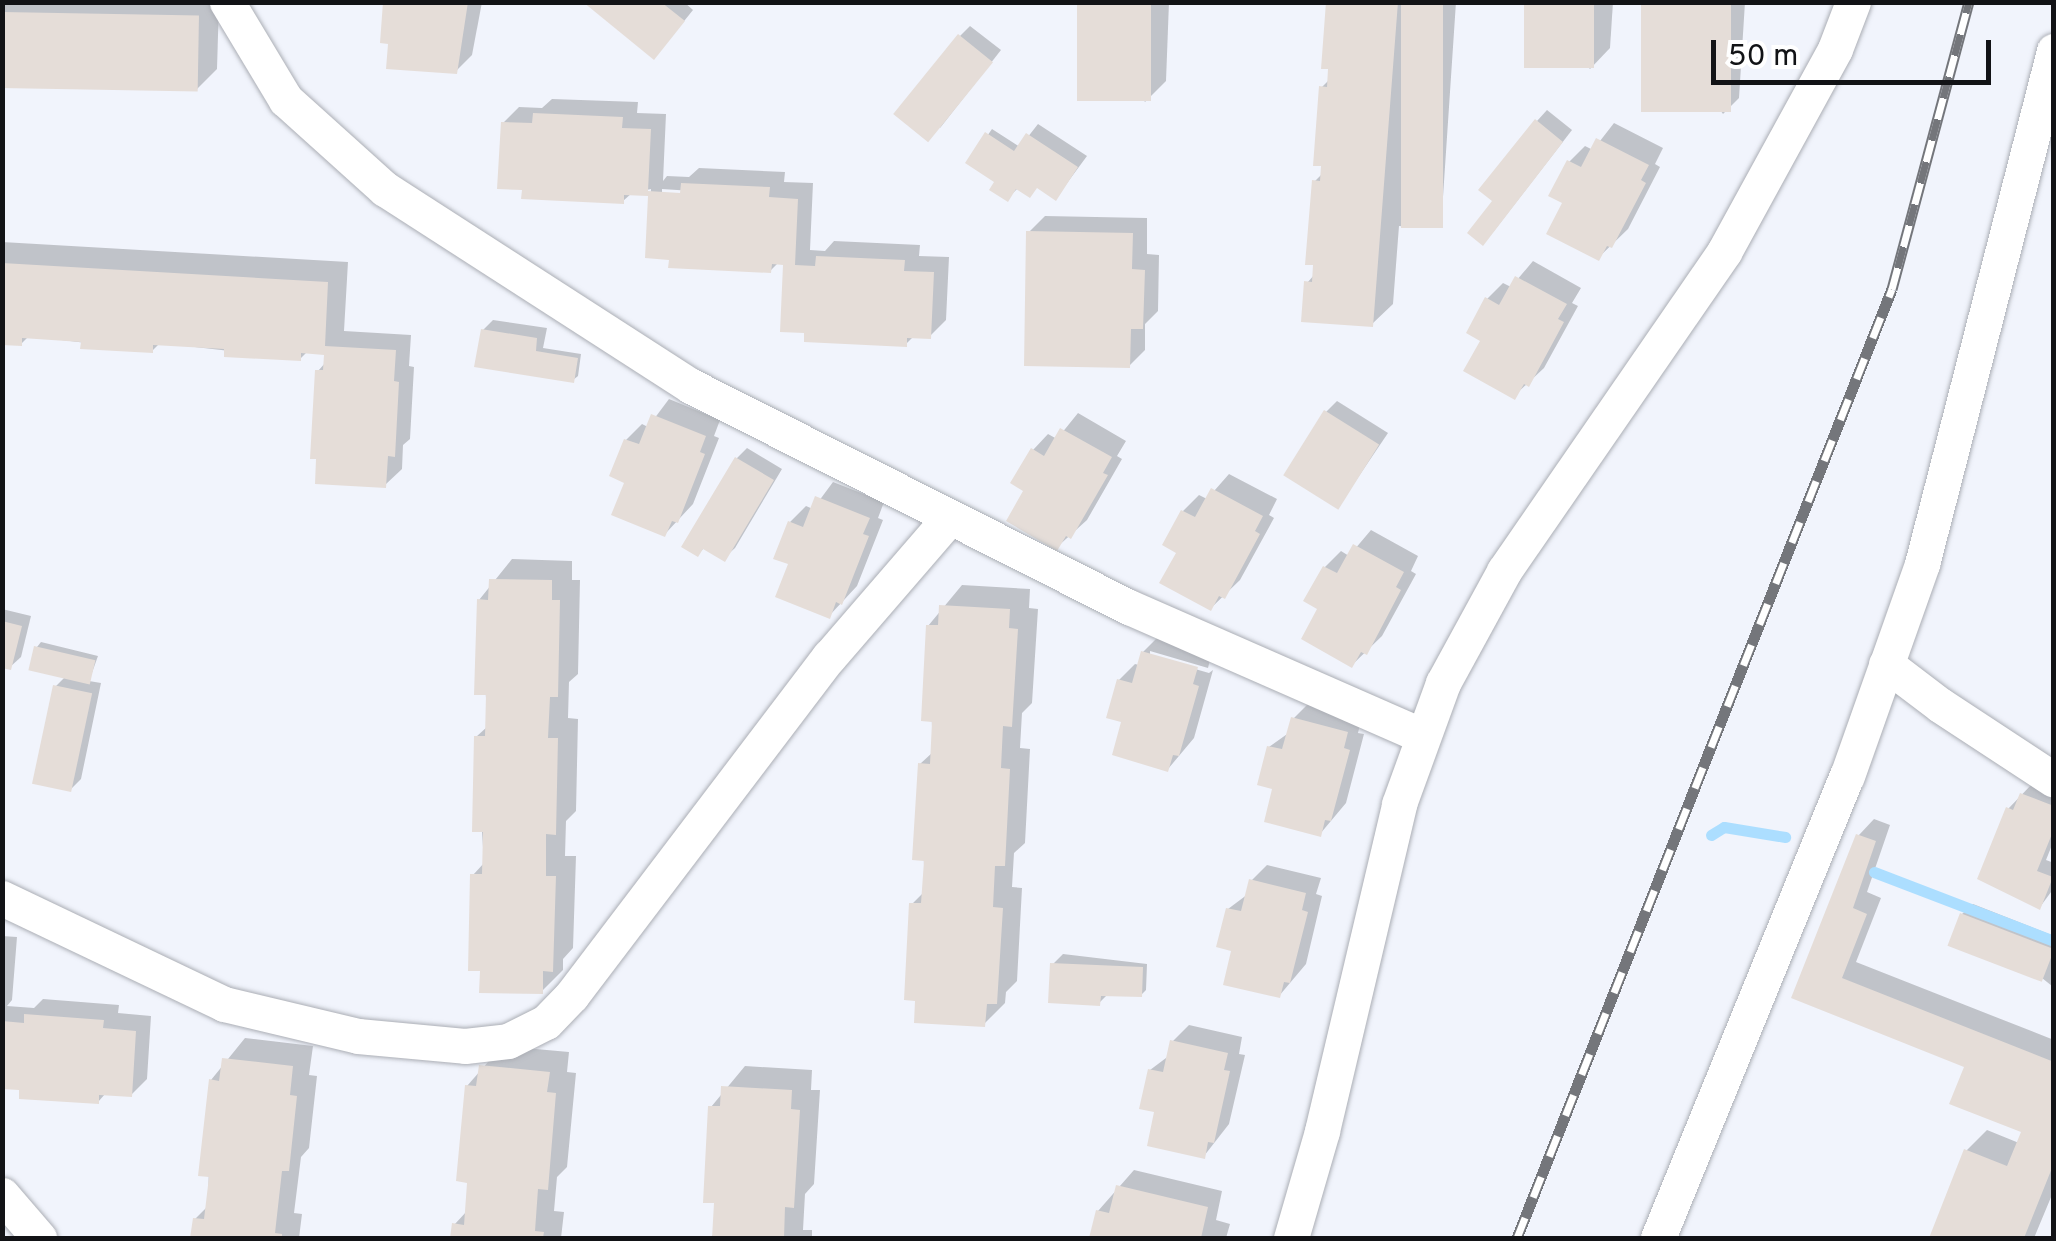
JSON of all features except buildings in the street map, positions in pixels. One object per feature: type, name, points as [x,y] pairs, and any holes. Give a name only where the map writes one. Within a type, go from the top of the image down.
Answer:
[{"type":"street","points":[[227,2],[286,100],[385,188],[691,386],[1129,608],[1421,735]]},
{"type":"street","points":[[1291,1238],[1322,1131],[1400,804],[1421,735],[1444,683],[1504,571],[1724,252],[1834,49],[1854,2]]},
{"type":"street","points":[[1658,1238],[1848,776],[1922,564],[2054,51]]},
{"type":"street","points":[[2,898],[129,963],[224,1004],[358,1036],[465,1046],[508,1041],[546,1022],[572,994],[829,656],[948,519]]},
{"type":"street","points":[[1886,664],[1940,705],[2054,780]]},
{"type":"street","points":[[2,1194],[39,1238]]},
{"type":"waterway","points":[[1711,835],[1724,827],[1785,837]]},
{"type":"waterway","points":[[1874,872],[2054,941]]},
{"type":"railway","points":[[1517,1238],[1892,289],[1969,2]]}]
